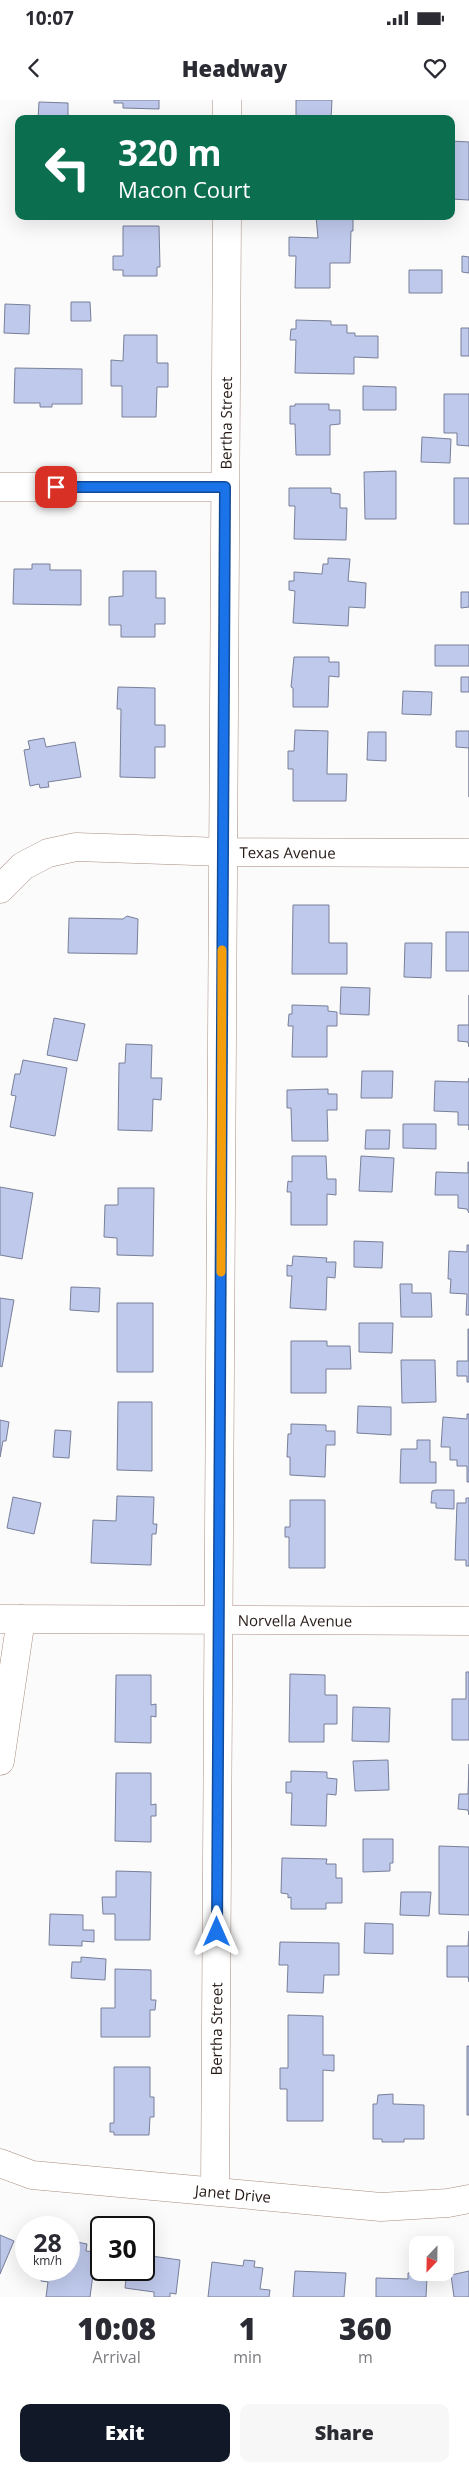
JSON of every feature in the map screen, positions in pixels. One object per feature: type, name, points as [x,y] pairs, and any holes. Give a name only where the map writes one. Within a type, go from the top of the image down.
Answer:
[{"type":"street","points":[[227,100],[227,115]]},
{"type":"street","name":"Bertha Street","points":[[216,2191],[227,220]]},
{"type":"street","points":[[0,487],[225,487]]},
{"type":"street","name":"Texas Avenue","points":[[0,889],[22,866],[48,853],[76,847],[223,852],[469,853]]},
{"type":"street","points":[[0,1761],[10,1619]]},
{"type":"street","name":"Norvella Avenue","points":[[10,1619],[469,1621]]},
{"type":"street","name":"Janet Drive","points":[[0,2163],[32,2175],[381,2207],[448,2203],[469,2199]]},
{"type":"building","points":[[114,100],[159,100],[159,109],[123,108],[123,103],[114,103]]},
{"type":"building","points":[[296,100],[332,100],[331,115],[296,115]]},
{"type":"building","points":[[39,102],[68,103],[68,115],[38,115]]},
{"type":"building","points":[[455,141],[469,142],[469,200],[455,199]]},
{"type":"building","points":[[316,220],[353,220],[350,263],[330,263],[330,288],[295,288],[296,256],[289,256],[289,237],[318,238]]},
{"type":"building","points":[[123,226],[159,226],[160,267],[157,267],[157,276],[123,276],[123,270],[113,270],[113,256],[123,256]]},
{"type":"building","points":[[462,256],[469,257],[469,273],[462,272]]},
{"type":"building","points":[[409,270],[442,270],[442,293],[409,293]]},
{"type":"building","points":[[71,302],[90,302],[91,321],[71,321]]},
{"type":"building","points":[[5,304],[30,305],[29,334],[4,333]]},
{"type":"building","points":[[296,320],[331,321],[331,325],[347,325],[347,333],[355,333],[355,336],[378,336],[378,358],[354,357],[354,374],[295,373],[296,340],[290,340],[291,329],[296,329]]},
{"type":"building","points":[[461,328],[469,328],[469,356],[461,356]]},
{"type":"building","points":[[124,335],[157,335],[157,363],[168,363],[168,387],[157,387],[156,417],[122,417],[122,386],[111,386],[111,360],[123,361]]},
{"type":"building","points":[[15,368],[82,369],[82,404],[52,404],[52,407],[40,407],[40,403],[14,403]]},
{"type":"building","points":[[363,386],[396,387],[396,410],[363,410]]},
{"type":"building","points":[[444,394],[469,394],[469,446],[457,445],[457,433],[444,433]]},
{"type":"building","points":[[295,404],[329,404],[329,410],[340,410],[340,424],[330,425],[330,455],[296,455],[295,424],[290,424],[290,406],[295,406]]},
{"type":"building","points":[[422,437],[451,439],[450,463],[421,462]]},
{"type":"building","points":[[396,471],[396,519],[365,519],[364,472]]},
{"type":"building","points":[[454,478],[469,478],[469,524],[454,524]]},
{"type":"building","points":[[289,488],[331,488],[331,493],[340,494],[340,508],[347,508],[346,540],[294,539],[295,506],[289,506]]},
{"type":"building","points":[[328,558],[350,559],[348,581],[366,583],[365,608],[349,607],[348,626],[293,623],[295,591],[289,590],[289,581],[294,581],[294,572],[322,574],[323,564],[328,564]]},
{"type":"building","points":[[32,564],[50,564],[50,570],[81,570],[81,605],[13,604],[14,569],[32,569]]},
{"type":"building","points":[[123,571],[156,571],[156,598],[165,598],[165,624],[155,624],[155,637],[121,637],[121,625],[109,625],[109,597],[123,596]]},
{"type":"building","points":[[461,592],[469,592],[469,607],[461,608]]},
{"type":"building","points":[[435,645],[469,645],[469,666],[435,666]]},
{"type":"building","points":[[294,657],[329,657],[329,662],[339,662],[339,677],[329,676],[328,707],[293,707],[293,688],[291,687]]},
{"type":"building","points":[[461,677],[469,677],[469,692],[461,692]]},
{"type":"building","points":[[118,687],[155,688],[155,725],[165,725],[165,747],[155,747],[155,778],[120,777],[121,709],[117,709]]},
{"type":"building","points":[[403,691],[432,692],[431,715],[402,714]]},
{"type":"building","points":[[295,730],[328,731],[327,774],[347,774],[346,801],[293,801],[293,769],[288,769],[288,751],[294,751]]},
{"type":"building","points":[[456,731],[469,731],[469,748],[456,747]]},
{"type":"building","points":[[368,732],[386,732],[386,761],[367,760]]},
{"type":"building","points":[[44,738],[46,747],[75,742],[81,777],[48,782],[49,787],[40,788],[39,784],[30,786],[24,750],[30,749],[28,741]]},
{"type":"building","points":[[293,905],[329,905],[329,943],[347,943],[347,974],[292,974]]},
{"type":"building","points":[[127,916],[138,919],[137,954],[68,953],[69,918],[123,919]]},
{"type":"building","points":[[446,932],[469,932],[469,971],[446,971]]},
{"type":"building","points":[[405,943],[432,943],[431,978],[404,977]]},
{"type":"building","points":[[341,987],[370,988],[369,1015],[340,1014]]},
{"type":"building","points":[[292,1005],[328,1006],[328,1011],[337,1012],[337,1026],[327,1026],[327,1057],[292,1057],[293,1026],[288,1026],[289,1014],[292,1014]]},
{"type":"building","points":[[54,1018],[85,1024],[77,1061],[47,1055]]},
{"type":"building","points":[[458,1025],[469,1025],[469,1047],[468,1042],[458,1041]]},
{"type":"building","points":[[126,1044],[152,1045],[151,1078],[162,1078],[161,1100],[153,1099],[152,1131],[118,1130],[119,1063],[125,1063]]},
{"type":"building","points":[[23,1060],[67,1068],[55,1136],[10,1127],[16,1096],[11,1095],[15,1074],[20,1074]]},
{"type":"building","points":[[362,1071],[393,1071],[392,1098],[361,1098]]},
{"type":"building","points":[[469,1078],[469,1125],[458,1125],[458,1112],[434,1111],[435,1081],[468,1082]]},
{"type":"building","points":[[328,1089],[328,1094],[337,1094],[337,1110],[327,1110],[328,1141],[292,1141],[291,1108],[287,1108],[287,1090]]},
{"type":"building","points":[[403,1124],[436,1124],[436,1149],[403,1148]]},
{"type":"building","points":[[366,1130],[390,1130],[389,1149],[365,1149]]},
{"type":"building","points":[[292,1156],[326,1156],[327,1179],[336,1179],[336,1195],[327,1194],[327,1225],[291,1225],[291,1192],[287,1192],[288,1181],[292,1182]]},
{"type":"building","points":[[361,1156],[394,1158],[392,1192],[359,1191]]},
{"type":"building","points":[[468,1162],[469,1213],[467,1209],[458,1208],[458,1195],[435,1195],[436,1172],[468,1173]]},
{"type":"building","points":[[0,1187],[33,1193],[22,1259],[0,1255]]},
{"type":"building","points":[[118,1188],[154,1188],[153,1256],[117,1255],[117,1238],[104,1237],[105,1205],[118,1205]]},
{"type":"building","points":[[354,1241],[383,1242],[382,1268],[354,1267]]},
{"type":"building","points":[[467,1245],[469,1245],[469,1315],[466,1315],[467,1294],[450,1293],[451,1279],[448,1279],[449,1251],[467,1252]]},
{"type":"building","points":[[293,1256],[327,1258],[326,1262],[336,1262],[335,1278],[327,1277],[326,1310],[290,1308],[292,1276],[287,1276],[287,1265],[292,1266]]},
{"type":"building","points":[[400,1284],[412,1284],[412,1293],[431,1293],[432,1317],[401,1317]]},
{"type":"building","points":[[71,1287],[100,1288],[99,1312],[70,1310]]},
{"type":"building","points":[[0,1298],[14,1300],[2,1367],[0,1366]]},
{"type":"building","points":[[117,1303],[153,1303],[153,1372],[117,1372]]},
{"type":"building","points":[[359,1323],[393,1323],[392,1353],[359,1352]]},
{"type":"building","points":[[468,1329],[469,1382],[467,1382],[467,1376],[457,1376],[457,1361],[468,1361]]},
{"type":"building","points":[[291,1341],[327,1341],[327,1346],[350,1346],[351,1369],[326,1369],[326,1393],[291,1393]]},
{"type":"building","points":[[401,1360],[435,1360],[436,1402],[402,1403]]},
{"type":"building","points":[[118,1402],[152,1402],[152,1471],[117,1470]]},
{"type":"building","points":[[358,1406],[391,1407],[391,1435],[357,1433]]},
{"type":"building","points":[[467,1414],[469,1414],[469,1482],[467,1482],[467,1466],[457,1466],[457,1460],[450,1460],[450,1447],[441,1447],[443,1417],[467,1419]]},
{"type":"building","points":[[0,1420],[9,1422],[6,1441],[3,1441],[0,1457]]},
{"type":"building","points":[[291,1424],[326,1425],[326,1431],[335,1431],[335,1445],[326,1445],[325,1477],[290,1475],[290,1457],[287,1457],[288,1434],[291,1434]]},
{"type":"building","points":[[55,1430],[71,1431],[69,1458],[53,1457]]},
{"type":"building","points":[[417,1440],[430,1440],[430,1462],[436,1462],[436,1483],[400,1483],[401,1449],[417,1449]]},
{"type":"building","points":[[454,1490],[454,1509],[436,1508],[436,1503],[431,1503],[432,1491]]},
{"type":"building","points":[[117,1496],[154,1497],[153,1524],[157,1524],[156,1534],[152,1534],[151,1565],[91,1563],[93,1520],[116,1521]]},
{"type":"building","points":[[13,1497],[41,1503],[34,1534],[7,1528]]},
{"type":"building","points":[[466,1498],[469,1498],[469,1566],[466,1566],[466,1560],[455,1560],[457,1503],[466,1503]]},
{"type":"building","points":[[290,1500],[325,1500],[325,1568],[289,1568],[289,1537],[285,1537],[285,1527],[290,1527]]},
{"type":"building","points":[[466,1672],[469,1672],[469,1740],[452,1740],[452,1699],[466,1699]]},
{"type":"building","points":[[290,1674],[325,1675],[325,1695],[337,1695],[337,1724],[324,1724],[324,1742],[289,1742]]},
{"type":"building","points":[[116,1675],[151,1675],[151,1705],[156,1704],[156,1717],[151,1716],[151,1743],[115,1742]]},
{"type":"building","points":[[353,1707],[390,1708],[389,1742],[352,1741]]},
{"type":"building","points":[[388,1760],[389,1790],[355,1791],[353,1761]]},
{"type":"building","points":[[469,1764],[469,1815],[468,1810],[458,1809],[459,1794],[468,1794]]},
{"type":"building","points":[[291,1771],[327,1772],[327,1778],[337,1779],[336,1795],[327,1794],[326,1826],[291,1825],[292,1793],[286,1793],[286,1782],[291,1782]]},
{"type":"building","points":[[116,1773],[151,1773],[151,1805],[156,1804],[156,1816],[151,1816],[151,1842],[115,1841]]},
{"type":"building","points":[[363,1839],[393,1839],[393,1863],[390,1863],[390,1871],[363,1872]]},
{"type":"building","points":[[439,1846],[469,1847],[469,1915],[439,1914]]},
{"type":"building","points":[[282,1858],[327,1859],[326,1864],[336,1864],[336,1878],[342,1878],[342,1903],[326,1903],[326,1909],[291,1909],[291,1897],[288,1898],[288,1894],[281,1893]]},
{"type":"building","points":[[116,1871],[151,1872],[150,1940],[115,1940],[115,1914],[103,1914],[102,1897],[116,1897]]},
{"type":"building","points":[[401,1892],[431,1892],[429,1916],[400,1915]]},
{"type":"building","points":[[50,1914],[83,1915],[83,1930],[94,1930],[94,1942],[82,1941],[82,1946],[49,1945]]},
{"type":"building","points":[[365,1923],[393,1924],[393,1954],[364,1953]]},
{"type":"building","points":[[469,1931],[469,1982],[468,1977],[447,1977],[447,1946],[468,1946]]},
{"type":"building","points":[[280,1942],[339,1943],[339,1975],[324,1975],[323,1993],[287,1992],[288,1965],[279,1965]]},
{"type":"building","points":[[81,1957],[106,1959],[105,1980],[71,1978],[72,1962],[81,1962]]},
{"type":"building","points":[[115,1969],[151,1970],[151,2000],[156,2000],[155,2010],[150,2010],[150,2037],[101,2037],[101,2008],[115,2008]]},
{"type":"building","points":[[288,2015],[323,2016],[323,2055],[334,2055],[334,2071],[323,2070],[323,2121],[287,2121],[287,2089],[280,2089],[280,2068],[288,2068]]},
{"type":"building","points":[[467,2046],[469,2046],[469,2115],[467,2115]]},
{"type":"building","points":[[114,2067],[150,2067],[150,2097],[154,2097],[154,2117],[150,2117],[149,2135],[114,2135],[114,2132],[110,2132],[110,2123],[114,2123]]},
{"type":"building","points":[[393,2094],[393,2104],[424,2105],[424,2139],[404,2139],[404,2142],[382,2142],[382,2139],[373,2139],[373,2104],[377,2104],[378,2095]]},
{"type":"building","points":[[0,2235],[14,2241],[0,2274]]},
{"type":"building","points":[[80,2243],[87,2244],[86,2251],[90,2251],[90,2281],[92,2281],[90,2297],[46,2297],[48,2282],[41,2281],[80,2281]]},
{"type":"building","points":[[155,2257],[180,2260],[176,2294],[170,2293],[170,2297],[154,2297],[154,2292],[125,2288],[126,2281],[155,2281]]},
{"type":"building","points":[[244,2260],[255,2261],[254,2267],[263,2268],[260,2289],[270,2290],[269,2297],[208,2297],[212,2262],[243,2266]]},
{"type":"building","points":[[295,2271],[346,2273],[344,2297],[293,2297]]},
{"type":"building","points":[[469,2271],[469,2297],[454,2297],[452,2281],[454,2281],[454,2274]]},
{"type":"building","points":[[409,2273],[409,2281],[427,2281],[426,2297],[376,2297],[376,2278],[408,2279]]},
{"type":"slow traffic","points":[[221,1272],[222,950]]},
{"type":"route","points":[[56,487],[225,487],[217,1932]]}]
